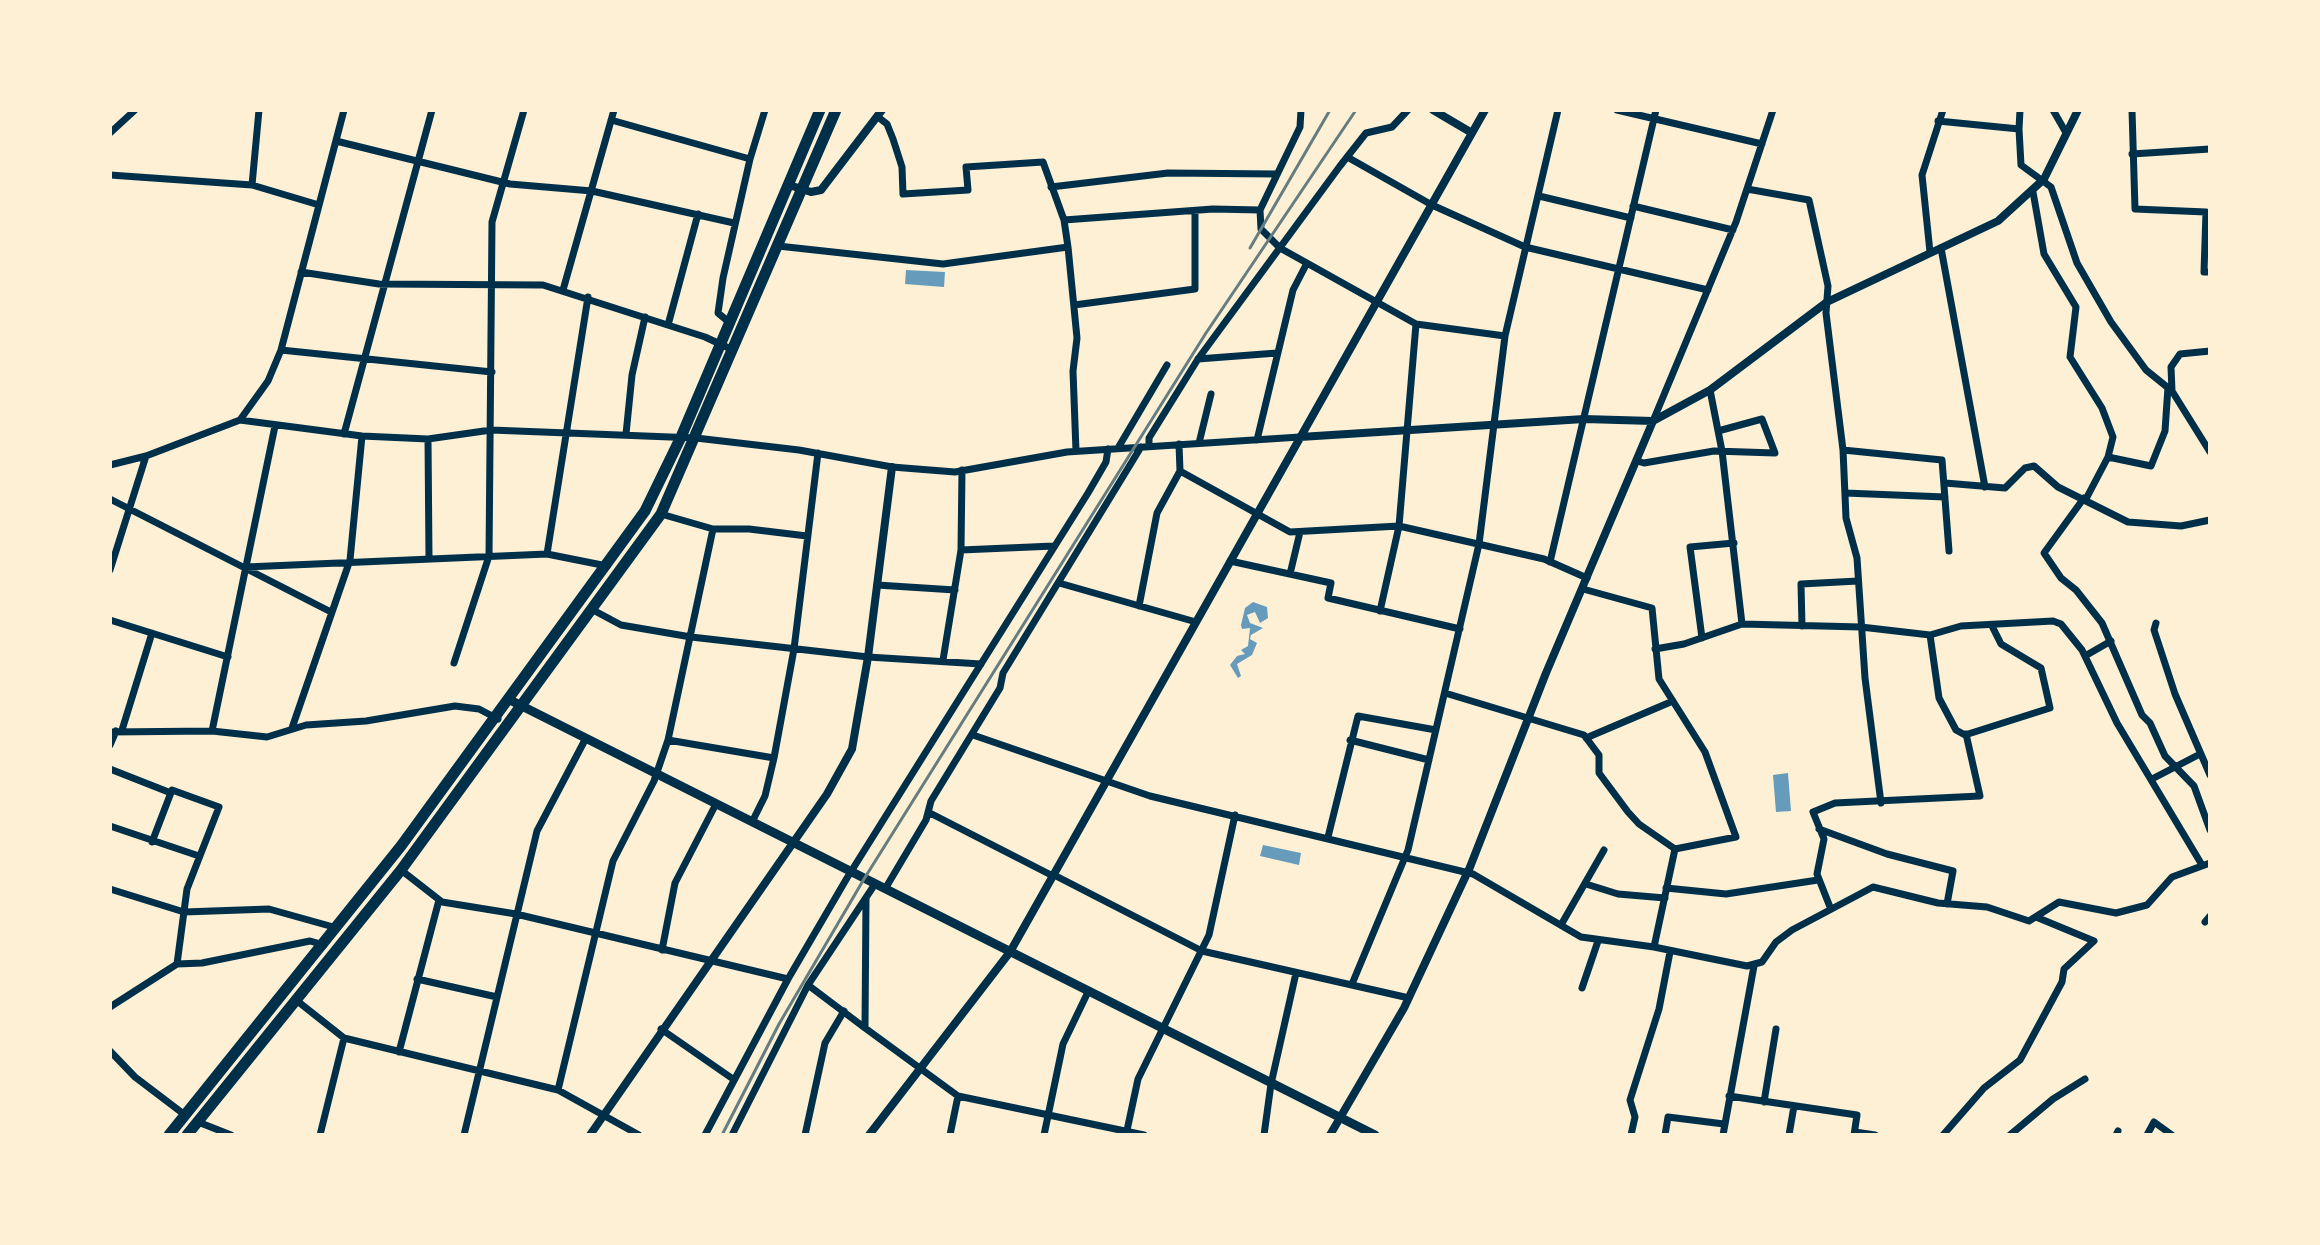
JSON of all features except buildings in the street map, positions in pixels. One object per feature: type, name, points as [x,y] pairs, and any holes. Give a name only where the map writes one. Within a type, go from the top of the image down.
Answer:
[{"type":"highway","points":[[169,1135],[325,945],[645,511],[681,437],[820,110]]},
{"type":"highway","points":[[187,1135],[401,870],[661,514],[836,110]]},
{"type":"main road","points":[[508,699],[1375,1135]]},
{"type":"street","points":[[110,133],[135,110]]},
{"type":"street","points":[[252,185],[259,110]]},
{"type":"street","points":[[240,420],[268,381],[281,350],[344,110]]},
{"type":"street","points":[[344,434],[432,110]]},
{"type":"street","points":[[454,663],[489,556],[492,222],[524,110]]},
{"type":"street","points":[[730,323],[718,313],[734,223],[765,110]]},
{"type":"street","points":[[1301,110],[1300,127],[1260,210],[1259,228],[1280,248],[1416,324],[1505,336]]},
{"type":"street","points":[[732,1135],[808,985],[858,907],[880,886],[928,812],[931,801],[1000,688],[1003,673],[1198,359],[1366,133],[1392,127],[1408,110]]},
{"type":"street","points":[[1433,110],[1472,133]]},
{"type":"street","points":[[869,1135],[1010,952],[1485,110]]},
{"type":"street","points":[[1352,984],[1407,855],[1479,544],[1505,336],[1558,110]]},
{"type":"street","points":[[1617,110],[1655,114],[1762,144]]},
{"type":"street","points":[[1330,1135],[1409,998],[1467,873],[1529,716],[1733,230],[1773,110]]},
{"type":"street","points":[[1930,252],[1922,175],[1943,110]]},
{"type":"street","points":[[2020,110],[2021,165],[2051,187],[2077,263],[2111,322],[2146,370],[2170,389],[2210,452]]},
{"type":"street","points":[[2053,110],[2065,131]]},
{"type":"street","points":[[110,465],[146,456],[240,420],[362,436],[428,439],[491,430],[696,438],[818,453],[892,467],[962,470],[1076,451],[1145,446],[1584,419],[1653,421],[1710,390],[1827,302],[1998,221],[2044,179],[2078,110]]},
{"type":"street","points":[[2132,110],[2135,209],[2206,212],[2204,272],[2210,272]]},
{"type":"street","points":[[563,290],[611,113],[750,159]]},
{"type":"street","points":[[789,185],[801,190],[821,190],[880,113],[902,167],[903,194],[968,190],[966,167],[1043,162],[1064,220],[1068,247],[1074,305],[1076,451]]},
{"type":"street","points":[[1550,562],[1655,114]]},
{"type":"street","points":[[1938,121],[2019,129]]},
{"type":"street","points":[[336,141],[504,182],[592,191],[734,223]]},
{"type":"street","points":[[2132,154],[2210,149]]},
{"type":"street","points":[[1349,158],[1432,205],[1525,247],[1708,290]]},
{"type":"street","points":[[1051,187],[1168,173],[1277,174]]},
{"type":"street","points":[[110,175],[252,185],[319,205]]},
{"type":"street","points":[[1747,189],[1809,200],[1828,286],[1833,384],[1843,450],[1845,493],[1858,581],[1881,803]]},
{"type":"street","points":[[2033,192],[2044,254],[2076,307],[2070,357],[2102,408],[2113,437],[2108,457],[2085,498],[2044,553],[2061,578],[2076,590],[2102,623],[2159,748],[2194,786],[2210,830]]},
{"type":"street","points":[[1539,196],[1631,218]]},
{"type":"street","points":[[1633,206],[1733,230]]},
{"type":"street","points":[[1064,220],[1260,210]]},
{"type":"street","points":[[1074,305],[1195,289],[1195,211]]},
{"type":"street","points":[[668,325],[698,214]]},
{"type":"street","points":[[778,246],[943,264],[1068,247]]},
{"type":"street","points":[[1941,248],[1985,487]]},
{"type":"street","points":[[1257,440],[1293,290],[1307,263]]},
{"type":"street","points":[[301,272],[385,284],[492,282],[563,290],[733,350]]},
{"type":"street","points":[[547,554],[588,297]]},
{"type":"street","points":[[626,434],[632,375],[645,317]]},
{"type":"street","points":[[1380,611],[1399,526],[1416,324]]},
{"type":"street","points":[[281,350],[492,372]]},
{"type":"street","points":[[2108,457],[2151,466],[2165,431],[2171,367],[2180,354],[2210,351]]},
{"type":"street","points":[[1198,359],[1277,353]]},
{"type":"street","points":[[1118,448],[1167,365]]},
{"type":"street","points":[[1710,390],[1722,451],[1742,624]]},
{"type":"street","points":[[1199,443],[1211,394]]},
{"type":"street","points":[[1637,461],[1644,463],[1722,451],[1775,453],[1762,419],[1718,431]]},
{"type":"street","points":[[212,731],[275,426]]},
{"type":"street","points":[[292,728],[350,560],[362,436]]},
{"type":"street","points":[[428,439],[429,558]]},
{"type":"street","points":[[1139,606],[1157,513],[1180,471],[1179,444]]},
{"type":"street","points":[[705,1135],[788,979],[850,872],[1106,462],[1108,449]]},
{"type":"street","points":[[1843,450],[1942,460],[1949,551]]},
{"type":"street","points":[[752,822],[765,796],[794,649],[818,453]]},
{"type":"street","points":[[110,570],[146,456]]},
{"type":"street","points":[[1945,483],[2005,488],[2025,468],[2034,466],[2058,487],[2128,522],[2194,525],[2210,520]]},
{"type":"street","points":[[590,1135],[827,794],[852,749],[868,657],[892,467]]},
{"type":"street","points":[[943,660],[961,550],[962,470]]},
{"type":"street","points":[[1180,471],[1290,532],[1399,526],[1550,562],[1587,578]]},
{"type":"street","points":[[1845,493],[1945,497]]},
{"type":"street","points":[[110,499],[331,612]]},
{"type":"street","points":[[661,514],[713,529],[749,529],[807,536]]},
{"type":"street","points":[[558,1090],[613,861],[657,774],[668,740],[713,529]]},
{"type":"street","points":[[1290,574],[1300,532]]},
{"type":"street","points":[[1702,638],[1690,547],[1734,543]]},
{"type":"street","points":[[961,550],[1054,546]]},
{"type":"street","points":[[246,567],[350,560],[547,554],[607,566]]},
{"type":"street","points":[[1230,561],[1331,583],[1328,598],[1460,629]]},
{"type":"street","points":[[1802,626],[1801,584],[1858,581]]},
{"type":"street","points":[[1059,583],[1196,622]]},
{"type":"street","points":[[877,585],[955,590]]},
{"type":"street","points":[[1445,693],[1529,716],[1586,738],[1599,755],[1599,773],[1628,812],[1639,824],[1675,849],[1736,837],[1705,752],[1659,679],[1652,608],[1583,589]]},
{"type":"street","points":[[593,610],[621,625],[691,637],[868,657],[981,664]]},
{"type":"street","points":[[973,735],[1150,796],[1407,855],[1467,873],[1581,937],[1754,966],[1762,962],[1780,938],[1830,907],[1873,887],[1947,904],[1987,907],[2029,921],[2059,902],[2116,913],[2147,905],[2172,877],[2206,864],[2117,723],[2085,656],[2070,634],[2053,621],[2043,619],[1992,626],[1961,626],[1930,635],[1861,627],[1742,624],[1702,638],[1655,649]]},
{"type":"street","points":[[110,620],[228,657]]},
{"type":"street","points":[[2156,623],[2154,630],[2175,694],[2210,775]]},
{"type":"street","points":[[1930,635],[1939,698],[1956,730],[1966,734],[2050,708],[2041,668],[2001,644],[1992,626]]},
{"type":"street","points":[[110,745],[152,633]]},
{"type":"street","points":[[2085,656],[2111,641]]},
{"type":"street","points":[[1586,738],[1673,701]]},
{"type":"street","points":[[116,731],[212,731],[267,737],[292,728],[379,719],[455,706],[479,709],[509,724]]},
{"type":"street","points":[[1328,837],[1355,721],[1361,715],[1436,730]]},
{"type":"street","points":[[1830,907],[1818,880],[1824,839],[1813,812],[1835,803],[1980,796],[1966,734]]},
{"type":"street","points":[[464,1135],[537,831],[586,738]]},
{"type":"street","points":[[668,740],[774,758]]},
{"type":"street","points":[[1350,740],[1429,760]]},
{"type":"street","points":[[2152,779],[2200,754]]},
{"type":"street","points":[[110,769],[171,793]]},
{"type":"street","points":[[152,842],[171,793],[176,790],[219,807],[199,856],[184,912],[177,964]]},
{"type":"street","points":[[662,950],[675,883],[716,804]]},
{"type":"street","points":[[928,812],[1202,951],[1409,998]]},
{"type":"street","points":[[1126,1132],[1138,1079],[1209,935],[1235,815]]},
{"type":"street","points":[[110,826],[199,856]]},
{"type":"street","points":[[1819,829],[1887,854],[1953,871],[1947,904]]},
{"type":"street","points":[[1654,947],[1675,849]]},
{"type":"street","points":[[1561,925],[1604,850]]},
{"type":"street","points":[[401,870],[439,900],[516,914],[788,979]]},
{"type":"street","points":[[1666,888],[1726,894],[1818,880]]},
{"type":"street","points":[[1586,884],[1618,894],[1665,898]]},
{"type":"street","points":[[110,889],[184,912],[269,909],[337,928]]},
{"type":"street","points":[[865,1028],[866,899]]},
{"type":"street","points":[[399,1052],[439,900]]},
{"type":"street","points":[[1943,1135],[1984,1088],[2020,1060],[2062,982],[2064,969],[2096,940],[2036,917]]},
{"type":"street","points":[[110,1007],[177,964],[202,963],[310,941],[325,945]]},
{"type":"street","points":[[1582,988],[1598,941]]},
{"type":"street","points":[[1631,1135],[1635,1117],[1630,1100],[1659,1009],[1670,952]]},
{"type":"street","points":[[1723,1135],[1754,966]]},
{"type":"street","points":[[1264,1135],[1271,1084],[1296,973]]},
{"type":"street","points":[[417,979],[497,997]]},
{"type":"street","points":[[808,985],[958,1096],[1144,1135]]},
{"type":"street","points":[[1044,1135],[1063,1044],[1088,992]]},
{"type":"street","points":[[296,1000],[344,1038],[558,1090],[639,1135]]},
{"type":"street","points":[[805,1135],[825,1043],[844,1011]]},
{"type":"street","points":[[661,1029],[733,1079]]},
{"type":"street","points":[[1764,1102],[1776,1029]]},
{"type":"street","points":[[320,1135],[344,1038]]},
{"type":"street","points":[[111,1054],[185,1115]]},
{"type":"street","points":[[2010,1135],[2053,1099],[2085,1079]]},
{"type":"street","points":[[950,1135],[958,1096]]},
{"type":"street","points":[[1729,1096],[1857,1115],[1854,1133],[1875,1135]]},
{"type":"street","points":[[1789,1135],[1794,1106]]},
{"type":"street","points":[[1665,1135],[1668,1117],[1724,1124]]},
{"type":"street","points":[[198,1122],[231,1135]]},
{"type":"street","points":[[2147,1135],[2154,1122],[2172,1135]]},
{"type":"water","points":[[906,270],[945,272],[944,287],[905,284]]},
{"type":"water","points":[[1253,602],[1267,607],[1268,618],[1260,623],[1255,612],[1247,615],[1250,623],[1263,628],[1251,635],[1250,639],[1257,643],[1252,655],[1237,664],[1241,676],[1238,678],[1230,665],[1237,656],[1245,654],[1241,650],[1248,646],[1250,628],[1242,629],[1241,625],[1245,608]]},
{"type":"water","points":[[1788,773],[1791,811],[1776,812],[1773,775]]},
{"type":"water","points":[[1263,845],[1301,853],[1299,865],[1260,856]]},
{"type":"railway","points":[[1250,248],[1330,110]]},
{"type":"railway","points":[[722,1135],[779,1024],[864,879],[1206,333],[1356,110]]}]
